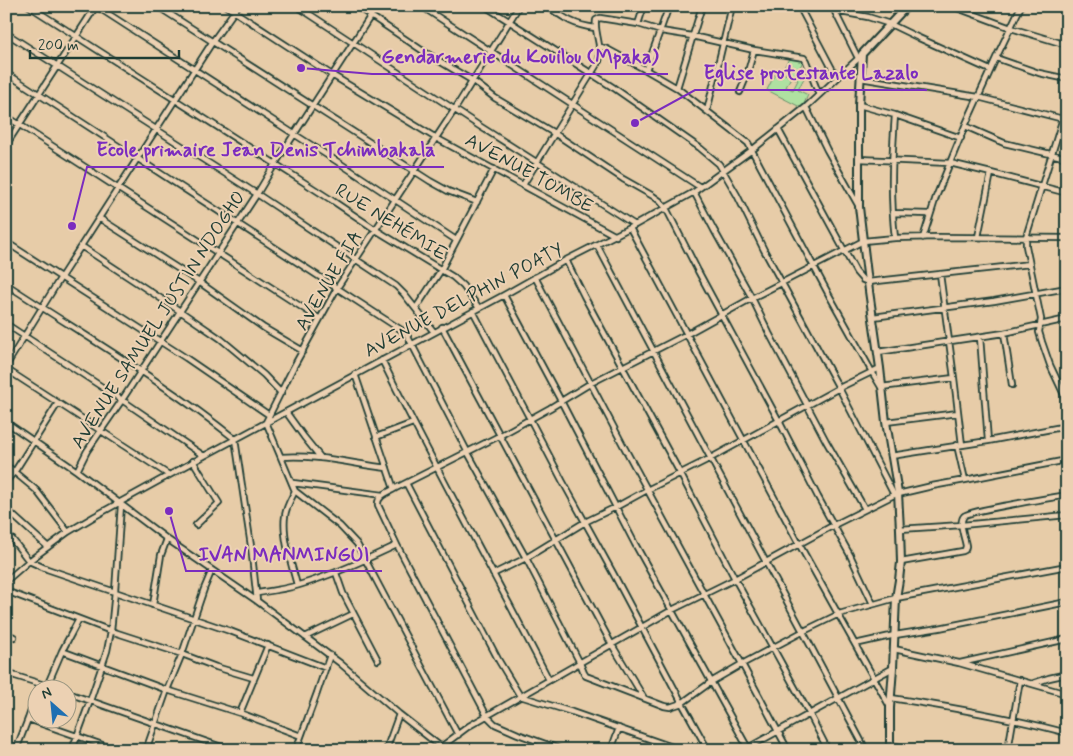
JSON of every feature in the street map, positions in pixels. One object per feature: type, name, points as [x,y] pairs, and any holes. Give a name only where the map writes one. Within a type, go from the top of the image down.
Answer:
[{"type":"street","name":"RUE NEHÉMIE","points":[[29,6],[376,230],[453,277],[463,286],[479,308]]},
{"type":"street","points":[[6,145],[96,6],[456,240]]},
{"type":"street","points":[[157,6],[414,172],[448,191],[476,202]]},
{"type":"street","name":"AVENUE TOMBE","points":[[226,6],[332,76],[436,138],[616,236]]},
{"type":"street","points":[[169,475],[6,368],[61,277],[194,70],[238,6]]},
{"type":"street","points":[[297,6],[635,225]]},
{"type":"street","points":[[356,6],[426,53],[473,81],[495,98],[660,200],[666,208],[850,555],[873,604]]},
{"type":"street","name":"AVENUE SAMUEL JUSTIN NDOGHO","points":[[77,471],[87,451],[257,194],[377,6]]},
{"type":"street","points":[[421,6],[700,187]]},
{"type":"street","points":[[486,6],[592,74],[700,148],[712,157],[723,170],[896,494]]},
{"type":"street","name":"AVENUE FIA","points":[[266,422],[337,288],[456,109],[519,6]]},
{"type":"street","points":[[547,6],[572,22],[595,28]]},
{"type":"street","points":[[558,14],[563,6]]},
{"type":"street","points":[[638,24],[644,6]]},
{"type":"street","points":[[646,70],[669,6]]},
{"type":"street","points":[[677,88],[702,6]]},
{"type":"street","points":[[707,111],[732,6]]},
{"type":"street","points":[[799,6],[836,78]]},
{"type":"street","name":"AVENUE DELPHIN POATY","points":[[6,581],[68,532],[266,422],[566,260],[616,236],[694,192],[752,150],[806,107],[860,56],[907,6]]},
{"type":"street","points":[[952,6],[1011,28],[1067,45]]},
{"type":"street","points":[[923,238],[936,197],[965,126],[1021,6]]},
{"type":"street","points":[[834,9],[890,24],[990,70]]},
{"type":"street","points":[[834,9],[860,56],[859,207],[900,529],[899,580],[896,598],[890,708],[890,747],[914,750]]},
{"type":"street","points":[[523,184],[601,57],[595,28],[596,20],[600,18],[638,24],[754,50],[804,58],[819,95]]},
{"type":"street","points":[[6,33],[157,129],[396,286],[434,332]]},
{"type":"street","points":[[599,46],[677,88],[748,143],[881,387]]},
{"type":"street","points":[[740,92],[754,50]]},
{"type":"street","points":[[996,58],[1039,73],[1067,79]]},
{"type":"street","points":[[6,73],[406,333],[467,451],[526,558],[586,676],[670,707],[682,703],[711,682],[742,664],[839,614],[896,598],[1067,566]]},
{"type":"street","points":[[860,78],[978,97],[1064,119]]},
{"type":"street","points":[[859,105],[895,115],[961,138]]},
{"type":"street","points":[[1067,105],[1026,237],[1026,246],[1041,319],[1039,332],[1050,365],[1067,401]]},
{"type":"street","points":[[806,107],[827,150],[859,207]]},
{"type":"street","points":[[895,115],[891,161],[895,238]]},
{"type":"street","points":[[6,116],[320,319]]},
{"type":"street","points":[[965,126],[1004,143],[1067,158]]},
{"type":"street","points":[[778,129],[859,276],[868,282],[1030,264]]},
{"type":"street","points":[[859,159],[950,163],[1067,193]]},
{"type":"street","points":[[416,308],[441,270],[494,169]]},
{"type":"street","points":[[978,237],[991,173]]},
{"type":"street","points":[[694,192],[752,298],[826,441],[865,509]]},
{"type":"street","points":[[893,213],[930,214]]},
{"type":"street","points":[[99,218],[199,282],[264,328],[303,351]]},
{"type":"street","points":[[630,228],[799,544],[890,708]]},
{"type":"street","points":[[562,750],[503,728],[495,724],[487,716],[397,545],[378,505],[380,498],[394,489],[501,435],[591,383],[863,241],[895,238],[1067,238]]},
{"type":"street","points":[[6,242],[186,358],[270,415]]},
{"type":"street","points":[[597,245],[866,750]]},
{"type":"street","points":[[81,246],[237,351],[281,393]]},
{"type":"street","points":[[566,260],[828,750]]},
{"type":"street","points":[[940,274],[946,308],[958,413],[959,445],[965,480]]},
{"type":"street","points":[[535,277],[647,490],[788,750]]},
{"type":"street","points":[[6,284],[141,371],[205,415],[235,439],[257,601]]},
{"type":"street","points":[[873,317],[946,308],[1067,288]]},
{"type":"street","points":[[504,295],[635,544],[747,749],[893,668]]},
{"type":"street","points":[[473,311],[559,475],[708,750]]},
{"type":"street","points":[[878,352],[1004,333],[1067,319]]},
{"type":"street","points":[[6,324],[204,456]]},
{"type":"street","points":[[442,327],[612,645],[644,698]]},
{"type":"street","points":[[1004,333],[1012,384]]},
{"type":"street","points":[[980,337],[988,441]]},
{"type":"street","points":[[382,360],[413,423],[549,680]]},
{"type":"street","points":[[493,574],[526,558],[585,522],[616,508],[839,388],[880,368]]},
{"type":"street","points":[[355,374],[394,489]]},
{"type":"street","points":[[881,387],[954,378]]},
{"type":"street","points":[[6,481],[15,471],[58,403]]},
{"type":"street","points":[[286,412],[321,458]]},
{"type":"street","points":[[886,422],[958,413]]},
{"type":"street","points":[[6,422],[77,471],[167,539],[257,601],[330,656],[443,748],[469,726],[672,610],[896,494],[1067,460]]},
{"type":"street","points":[[266,422],[295,491],[340,526],[357,544],[367,560],[458,735]]},
{"type":"street","points":[[376,437],[413,423]]},
{"type":"street","points":[[891,456],[988,441],[1067,426]]},
{"type":"street","points":[[281,458],[292,456],[321,458],[387,468]]},
{"type":"street","points":[[193,462],[218,503],[196,525]]},
{"type":"street","points":[[6,465],[36,490],[68,532]]},
{"type":"street","points":[[292,483],[384,495]]},
{"type":"street","points":[[406,483],[499,661],[520,696],[681,750]]},
{"type":"street","points":[[295,491],[287,509],[284,525],[297,586]]},
{"type":"street","points":[[900,562],[965,550],[962,525],[963,518],[970,513],[1067,495]]},
{"type":"street","points":[[72,750],[107,651],[111,631],[120,504]]},
{"type":"street","points":[[6,509],[48,547]]},
{"type":"street","points":[[900,529],[1067,515]]},
{"type":"street","points":[[12,539],[29,561],[47,569],[193,618],[326,668]]},
{"type":"street","points":[[153,605],[161,554],[167,539]]},
{"type":"street","points":[[257,594],[297,586],[336,573],[397,545]]},
{"type":"street","points":[[146,750],[212,570]]},
{"type":"street","points":[[336,573],[353,614],[378,660]]},
{"type":"street","points":[[6,591],[111,631],[253,678]]},
{"type":"street","points":[[855,644],[1067,602]]},
{"type":"street","points":[[305,637],[353,614]]},
{"type":"street","points":[[50,678],[79,619]]},
{"type":"street","points":[[6,634],[14,637]]},
{"type":"street","points":[[959,663],[1067,639]]},
{"type":"street","points":[[240,713],[268,645]]},
{"type":"street","points":[[894,649],[959,663],[1067,694]]},
{"type":"street","points":[[62,651],[167,690],[240,713],[301,736]]},
{"type":"street","points":[[296,750],[330,656]]},
{"type":"street","points":[[6,673],[28,679]]},
{"type":"street","points":[[1032,684],[1067,674]]},
{"type":"street","points":[[1008,750],[1020,680]]},
{"type":"street","points":[[78,697],[230,750]]},
{"type":"street","points":[[891,698],[1014,720],[1067,733]]},
{"type":"street","points":[[386,750],[399,714]]},
{"type":"street","points":[[16,750],[28,719]]},
{"type":"street","points":[[54,728],[118,750]]},
{"type":"street","points":[[611,750],[619,728]]},
{"type":"green space","points":[[791,55],[803,61],[798,72],[805,76],[798,90],[808,95],[802,108],[767,90],[777,70],[791,77],[786,87],[793,90],[798,80],[782,71]]},
{"type":"place","name":"Gendarmerie du Kouilou (Mpaka)","points":[[301,68]]},
{"type":"place","name":"Eglise protestante Lazalo","points":[[635,123]]},
{"type":"place","name":"Ecole primaire Jean Denis Tchimbakala","points":[[72,226]]},
{"type":"place","name":"IVAN MANMINGUI","points":[[169,511]]}]
